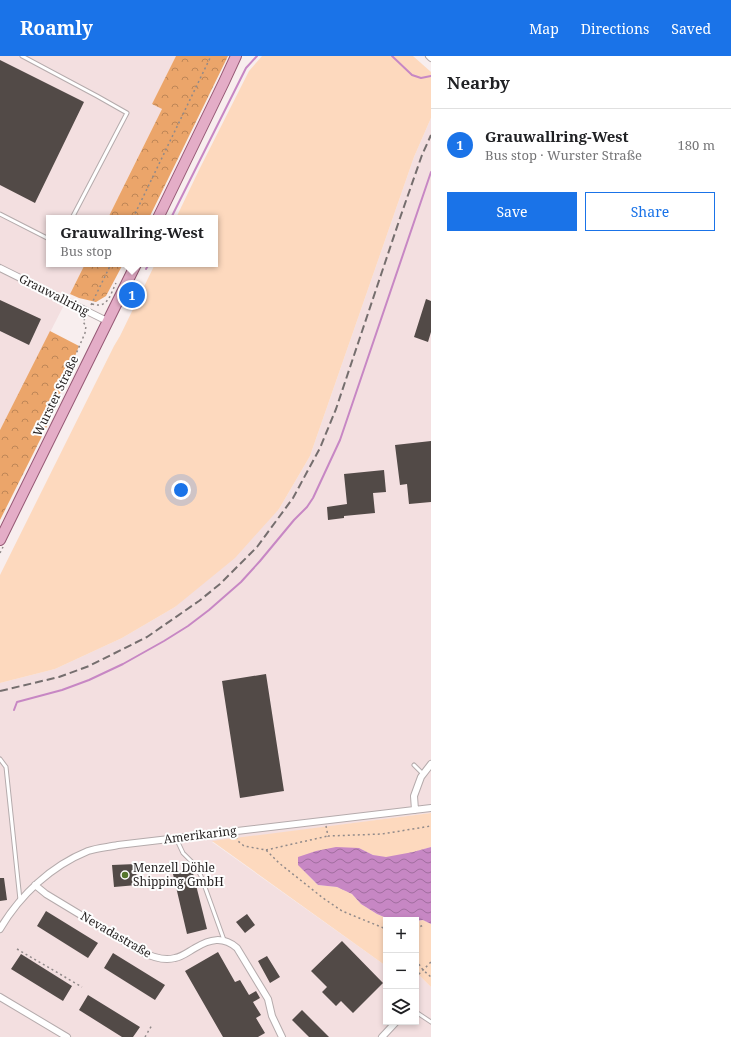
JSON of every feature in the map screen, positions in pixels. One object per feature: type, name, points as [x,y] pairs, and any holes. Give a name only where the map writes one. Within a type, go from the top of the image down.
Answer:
[{"type":"main road","points":[[159,215],[236,56]]},
{"type":"main road","name":"Wurster Straße","points":[[0,540],[134,267]]},
{"type":"street","name":"Grauwallring","points":[[0,268],[107,321]]},
{"type":"street","points":[[415,810],[414,796],[421,777],[431,764]]},
{"type":"street","name":"Amerikaring","points":[[0,929],[20,900],[35,885],[59,866],[89,851],[118,845],[431,808]]},
{"type":"street","name":"Nevadastraße","points":[[35,885],[46,894],[150,956],[168,959],[176,958],[209,942],[224,940]]},
{"type":"street","points":[[224,940],[232,943],[237,948],[268,999],[272,1016],[282,1037]]},
{"type":"street","points":[[0,997],[67,1037]]},
{"type":"street","points":[[382,1037],[393,1025]]},
{"type":"lane","points":[[22,56],[127,113],[74,215]]},
{"type":"lane","points":[[0,214],[46,237]]},
{"type":"lane","points":[[0,759],[6,767],[20,900]]},
{"type":"lane","points":[[414,765],[423,774]]},
{"type":"lane","points":[[176,838],[183,853],[194,864],[201,876],[224,940]]},
{"type":"lane","points":[[419,1014],[431,1022]]},
{"type":"path","points":[[134,215],[211,56]]},
{"type":"path","points":[[110,267],[92,304],[97,306],[107,302],[116,283]]},
{"type":"path","points":[[325,821],[328,836]]},
{"type":"path","points":[[234,832],[238,841],[244,846],[266,850],[328,836],[382,834],[431,826]]},
{"type":"path","points":[[266,850],[323,898],[342,911],[383,928]]},
{"type":"path","points":[[419,927],[423,925]]},
{"type":"path","points":[[17,949],[82,987]]},
{"type":"path","points":[[419,974],[431,962]]},
{"type":"path","points":[[419,964],[431,977]]},
{"type":"path","points":[[144,1037],[152,1024]]},
{"type":"shaded area","points":[[0,56],[176,56],[152,104],[162,109],[109,215],[46,215],[46,267],[83,267],[0,430]]},
{"type":"shaded area","points":[[262,56],[413,56],[431,72],[431,118],[414,157],[310,456],[279,509],[235,558],[175,607],[122,638],[55,669],[0,683],[0,575],[154,267],[218,267],[218,215],[177,215],[249,71]]},
{"type":"shaded area","points":[[431,118],[431,813],[212,842],[383,964],[383,1025],[419,1025],[419,975],[431,987],[431,1037],[0,1037],[0,683],[55,669],[122,638],[175,607],[279,509],[310,456],[414,157]]},
{"type":"shaded area","points":[[431,813],[431,847],[402,855],[387,857],[373,855],[359,848],[299,865],[318,885],[337,887],[352,894],[361,904],[384,917],[383,964],[212,841]]},
{"type":"shaded area","points":[[423,920],[431,924],[431,987],[419,975],[419,921]]},
{"type":"green space","points":[[176,56],[228,56],[150,215],[109,215],[162,109],[152,104]]},
{"type":"green space","points":[[84,267],[121,267],[106,296],[96,302],[70,294]]},
{"type":"green space","points":[[50,331],[79,346],[48,424],[0,520],[0,430]]},
{"type":"water","points":[[336,847],[359,848],[373,855],[386,857],[431,847],[431,924],[423,920],[419,921],[419,917],[384,917],[361,904],[352,894],[337,887],[318,885],[298,865],[298,857],[316,851]]},
{"type":"building","points":[[0,60],[84,102],[35,203],[0,185]]},
{"type":"building","points":[[426,299],[431,301],[431,332],[428,342],[414,337]]},
{"type":"building","points":[[0,300],[41,319],[29,345],[0,331]]},
{"type":"building","points":[[431,441],[431,502],[409,504],[407,484],[400,485],[395,445]]},
{"type":"building","points":[[384,470],[386,492],[373,493],[375,513],[344,516],[344,518],[328,520],[327,507],[347,504],[344,474]]},
{"type":"building","points":[[266,674],[284,791],[240,798],[222,681]]},
{"type":"building","name":"Menzell Döhle Shipping GmbH","points":[[136,864],[137,885],[114,887],[112,865]]},
{"type":"building","points":[[192,869],[207,929],[187,934],[173,874]]},
{"type":"building","points":[[0,878],[4,878],[7,900],[0,901]]},
{"type":"building","points":[[46,911],[98,943],[88,958],[37,926]]},
{"type":"building","points":[[247,914],[255,925],[245,933],[236,922]]},
{"type":"building","points":[[342,941],[383,983],[353,1013],[341,1001],[336,1006],[322,992],[327,987],[311,971]]},
{"type":"building","points":[[218,952],[235,982],[240,980],[249,995],[256,991],[260,998],[253,1002],[261,1015],[256,1018],[265,1033],[258,1037],[223,1037],[185,971]]},
{"type":"building","points":[[113,953],[165,985],[155,1000],[104,968]]},
{"type":"building","points":[[21,954],[72,986],[63,1001],[11,969]]},
{"type":"building","points":[[267,956],[280,977],[270,983],[258,961]]},
{"type":"building","points":[[88,995],[140,1027],[133,1037],[122,1037],[79,1010]]},
{"type":"building","points":[[302,1010],[329,1037],[309,1037],[292,1020]]},
{"type":"waterway","points":[[172,215],[246,68],[257,56]]},
{"type":"waterway","points":[[392,56],[412,75],[421,78],[431,76]]},
{"type":"waterway","points":[[14,710],[17,702],[62,690],[89,680],[123,664],[188,626],[241,582],[307,507],[313,498],[340,440],[431,172]]},
{"type":"railway","points":[[0,691],[59,677],[89,666],[147,637],[199,601],[220,584],[257,547],[293,498],[320,448],[336,409],[400,218],[422,155],[431,135]]},
{"type":"place","name":"Grauwallring-West","points":[[132,295]]},
{"type":"place","name":"Menzell Döhle Shipping GmbH","points":[[125,875]]}]
